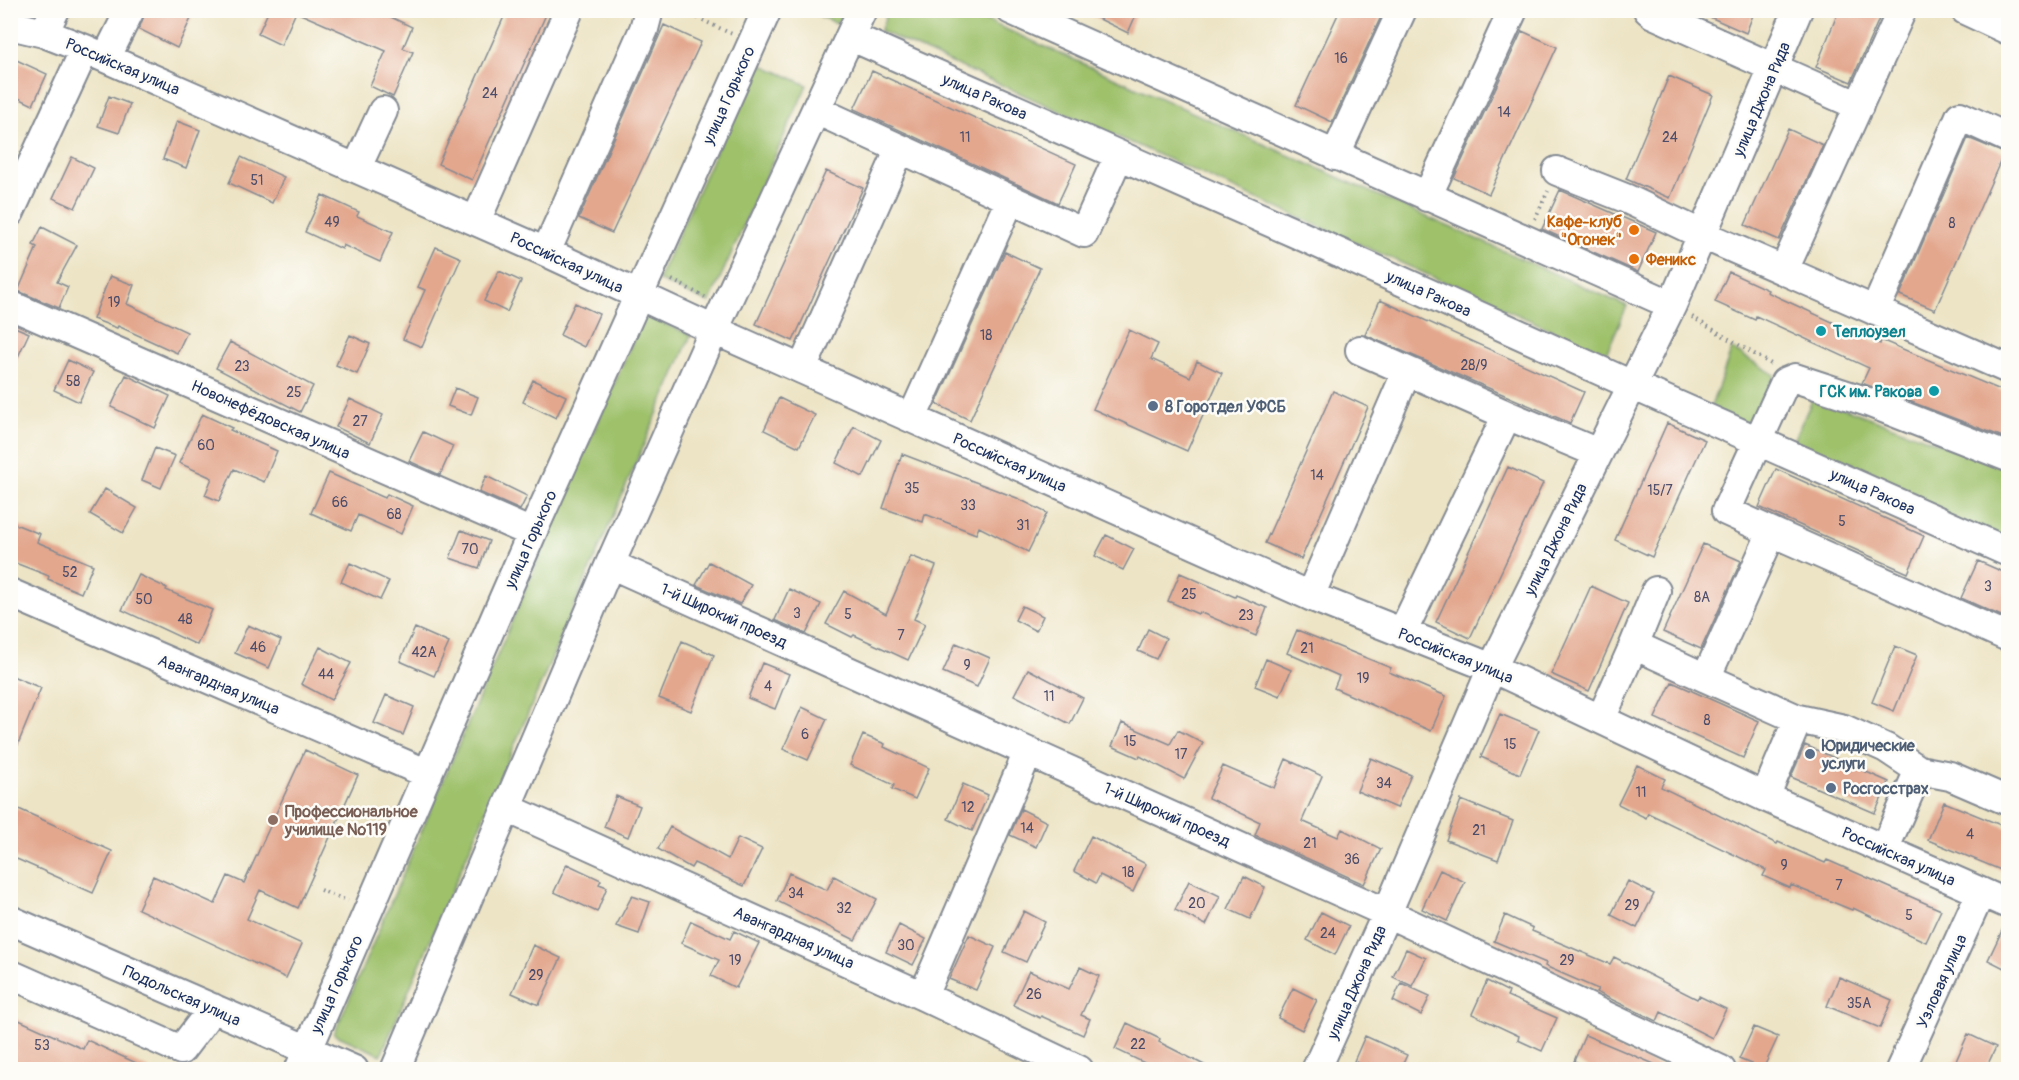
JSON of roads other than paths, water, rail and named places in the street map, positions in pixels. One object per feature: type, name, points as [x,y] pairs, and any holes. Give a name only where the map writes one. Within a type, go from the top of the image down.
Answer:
[{"type":"street","points":[[10,212],[96,54],[130,10]]},
{"type":"street","points":[[476,221],[569,10]]},
{"type":"street","points":[[546,252],[644,29],[649,10]]},
{"type":"street","name":"улица Горького","points":[[303,1060],[532,532],[767,10]]},
{"type":"street","points":[[395,1070],[610,564],[862,10]]},
{"type":"street","points":[[1011,10],[1067,22],[1335,156],[1672,305]]},
{"type":"street","points":[[1335,156],[1402,10]]},
{"type":"street","points":[[1427,197],[1513,10]]},
{"type":"street","points":[[1648,10],[1858,106]]},
{"type":"street","name":"улица Джона Рида","points":[[1316,1070],[1387,913],[1492,668],[1672,305],[1798,10]]},
{"type":"street","points":[[1784,270],[1902,10]]},
{"type":"street","points":[[1965,10],[2008,30]]},
{"type":"street","name":"Российская улица","points":[[10,25],[50,22],[96,54],[357,167],[638,295],[720,318],[802,369],[1310,596],[1492,668],[1765,797],[2008,904]]},
{"type":"street","name":"улица Ракова","points":[[849,36],[1295,232],[2008,552]]},
{"type":"street","points":[[816,110],[1084,233],[1119,155]]},
{"type":"street","points":[[357,167],[383,111]]},
{"type":"street","points":[[1875,311],[1960,116],[2008,138]]},
{"type":"street","points":[[802,369],[900,149]]},
{"type":"street","points":[[1557,171],[1625,198],[1703,235],[2008,369]]},
{"type":"street","points":[[912,418],[1010,200]]},
{"type":"street","name":"Новонефёдовская улица","points":[[10,305],[532,532]]},
{"type":"street","points":[[1360,350],[1598,453]]},
{"type":"street","points":[[1310,596],[1407,371]]},
{"type":"street","points":[[2008,457],[1868,402],[1795,378],[1785,382],[1726,511],[2008,637]]},
{"type":"street","points":[[1401,633],[1507,415]]},
{"type":"street","points":[[1706,678],[1772,532]]},
{"type":"street","name":"1-й Широкий проезд","points":[[610,564],[1387,913],[1721,1070]]},
{"type":"street","points":[[1601,719],[1656,591]]},
{"type":"street","name":"Авангардная улица","points":[[10,594],[428,774]]},
{"type":"street","points":[[1634,645],[1798,719],[1844,729],[1886,748],[1919,770],[1950,776],[2008,801]]},
{"type":"street","points":[[1765,797],[1798,719]]},
{"type":"street","points":[[923,996],[1028,752]]},
{"type":"street","points":[[1884,850],[1919,770]]},
{"type":"street","name":"Авангардная улица","points":[[507,808],[923,996],[1079,1070]]},
{"type":"street","name":"Узловая улица","points":[[1900,1070],[1981,892]]},
{"type":"street","name":"Подольская улица","points":[[10,920],[213,1008],[303,1060],[354,1070]]},
{"type":"street","points":[[10,974],[181,1050],[213,1008]]},
{"type":"place","name":"Кафе-клуб \"Огонек\"","points":[[1634,230]]},
{"type":"place","name":"Феникс","points":[[1634,259]]},
{"type":"place","name":"Теплоузел","points":[[1821,331]]},
{"type":"place","name":"ГСК им. Ракова","points":[[1934,391]]},
{"type":"place","name":"8 Горотдел УФСБ","points":[[1153,406]]},
{"type":"place","name":"Юридические услуги","points":[[1810,754]]},
{"type":"place","name":"Росгосстрах","points":[[1831,788]]},
{"type":"place","name":"Профессиональное училище №119","points":[[273,820]]}]
